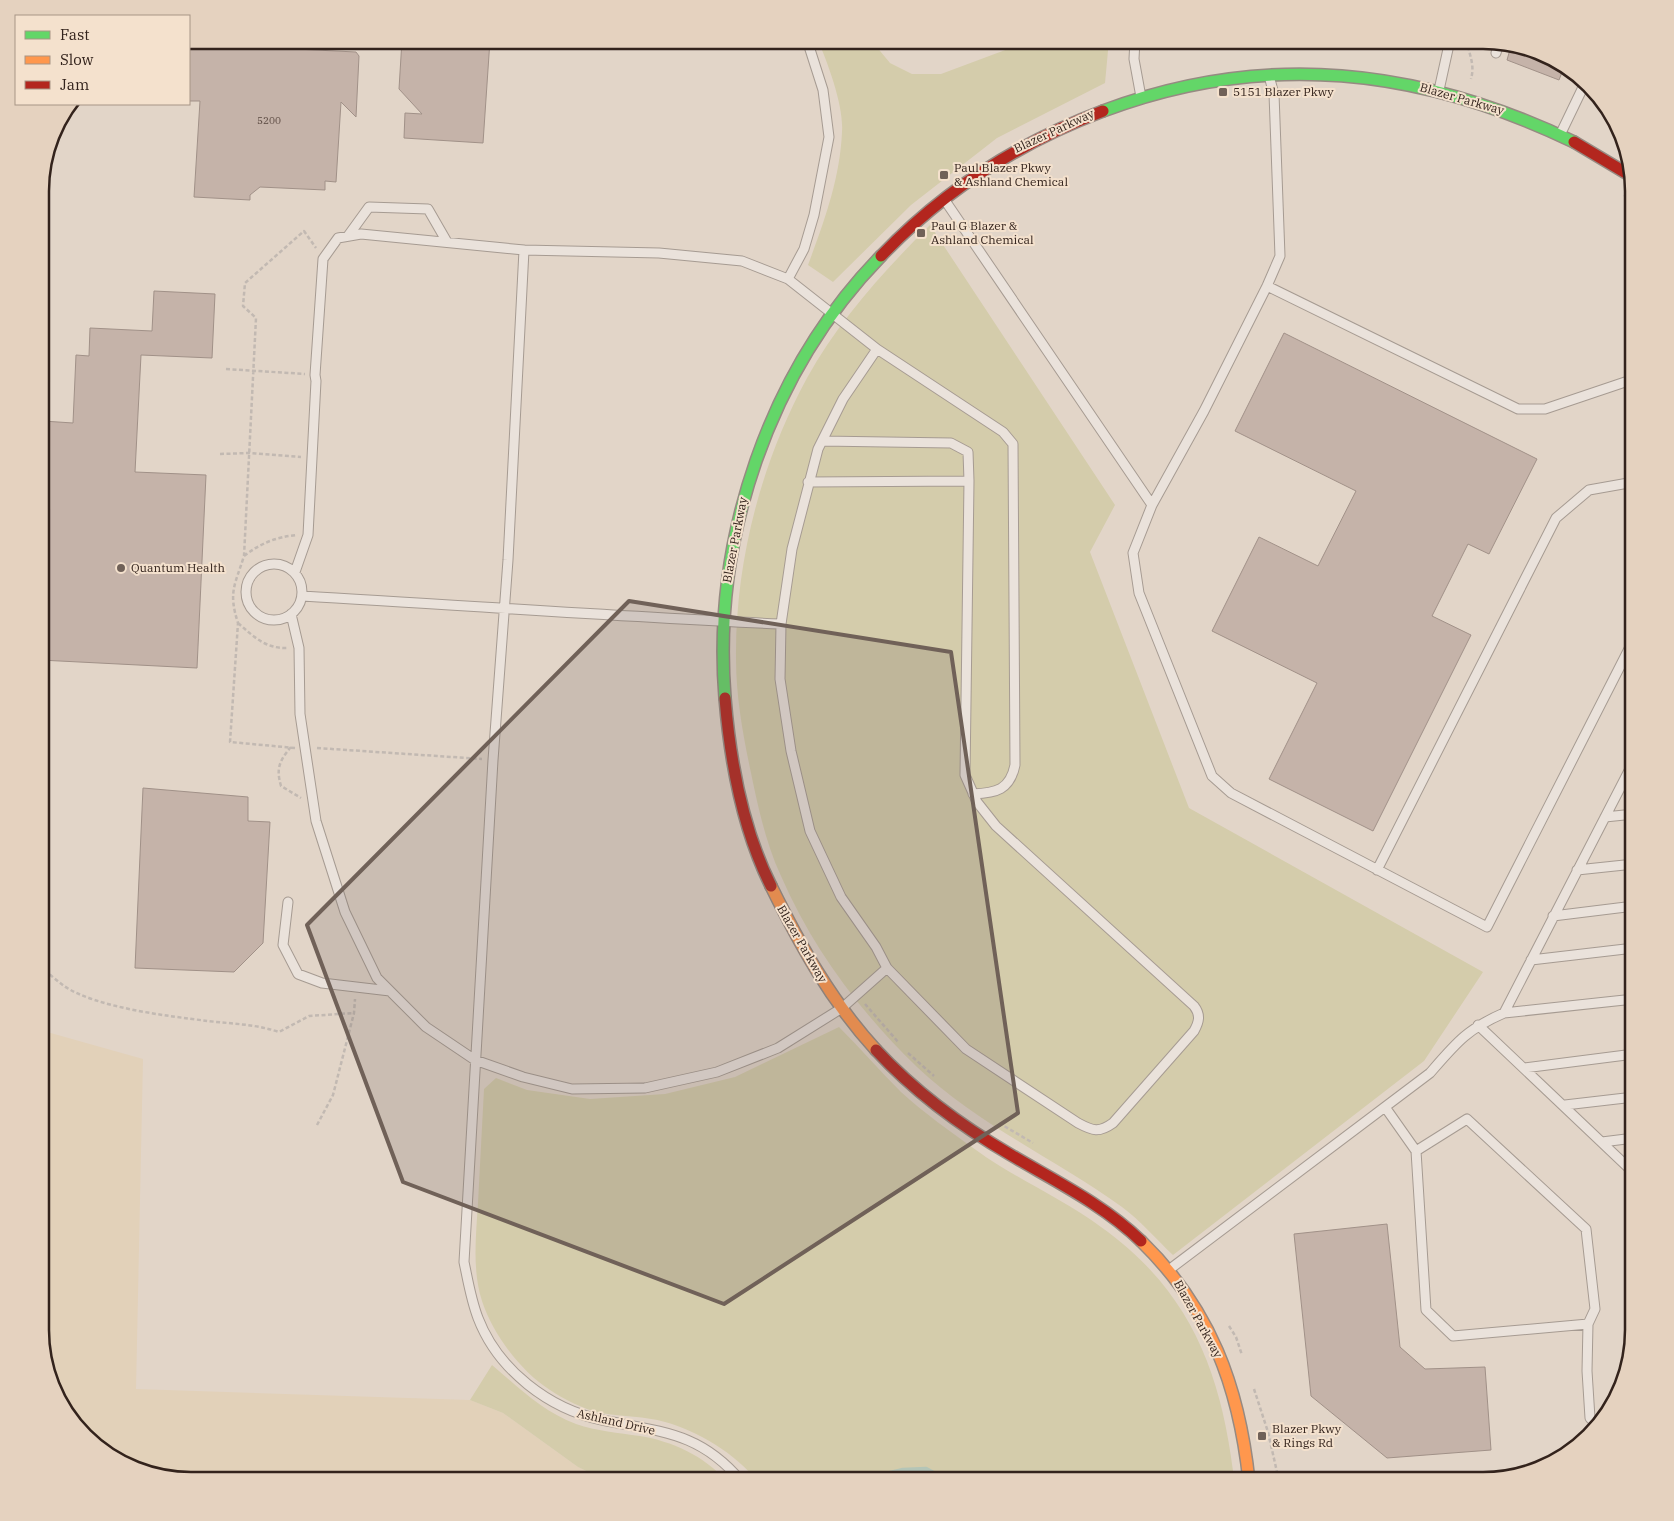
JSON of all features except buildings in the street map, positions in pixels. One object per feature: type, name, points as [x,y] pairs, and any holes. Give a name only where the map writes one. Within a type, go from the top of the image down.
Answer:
[{"type":"street","name":"Blazer Parkway","points":[[1248,1472],[1244,1436],[1231,1382],[1209,1332],[1190,1298],[1170,1270],[1136,1236],[1105,1213],[970,1130],[898,1071],[842,1008],[793,933],[772,892],[748,828],[732,766],[726,729],[722,676],[722,621],[733,539],[740,508],[763,438],[794,373],[850,287],[873,261],[912,223],[943,197],[1016,148],[1088,114],[1141,98],[1220,79],[1269,75],[1349,75],[1439,91],[1505,110],[1560,135],[1624,172]]},
{"type":"lane","points":[[788,279],[804,248],[814,215],[829,137],[823,90],[810,49]]},
{"type":"lane","points":[[1135,49],[1134,59],[1141,98]]},
{"type":"lane","points":[[1439,91],[1448,49]]},
{"type":"lane","points":[[1269,75],[1274,94],[1280,256],[1267,286],[1204,411],[1152,505],[1133,553],[1139,593],[1212,776],[1231,793],[1487,927],[1625,656]]},
{"type":"lane","points":[[1560,135],[1583,89]]},
{"type":"lane","points":[[943,197],[1152,505]]},
{"type":"lane","points":[[348,236],[369,207],[428,209],[447,242]]},
{"type":"lane","points":[[295,572],[308,535],[315,375],[323,259],[338,238],[361,234],[524,250],[659,253],[742,261],[788,279],[877,349],[1003,432],[1013,444],[1015,765],[1012,778],[1004,786],[990,793],[972,794]]},
{"type":"lane","name":"Ashland Drive","points":[[524,250],[509,541],[493,760],[464,1262],[478,1318],[507,1366],[527,1384],[568,1411],[690,1439],[712,1452],[732,1472]]},
{"type":"lane","points":[[1267,286],[1518,409],[1545,409],[1625,382]]},
{"type":"lane","points":[[822,441],[951,443],[968,452],[965,775],[972,794],[996,826],[1194,1006],[1198,1012],[1199,1022],[1194,1031],[1113,1123],[1103,1130],[1094,1130],[1078,1123],[966,1049],[886,968],[876,947],[841,897],[810,831],[792,751],[780,679],[781,624],[792,549],[808,482],[822,441],[843,399],[877,349]]},
{"type":"lane","points":[[808,482],[969,481]]},
{"type":"lane","points":[[1378,870],[1556,518],[1589,490],[1625,484]]},
{"type":"lane","points":[[268,564],[287,566],[295,572],[300,580],[302,596],[297,608],[291,614],[274,620],[258,614],[247,600],[246,591],[252,574],[268,564]]},
{"type":"lane","points":[[302,596],[781,624]]},
{"type":"lane","points":[[291,614],[299,648],[300,714],[316,821],[345,912],[377,978],[426,1026],[475,1060],[523,1077],[572,1089],[645,1088],[717,1072],[778,1048],[842,1008],[886,968]]},
{"type":"lane","points":[[1504,1014],[1625,778]]},
{"type":"lane","points":[[1605,817],[1625,815]]},
{"type":"lane","points":[[1577,870],[1625,865]]},
{"type":"lane","points":[[288,902],[283,944],[298,974],[322,983],[390,991]]},
{"type":"lane","points":[[1553,916],[1625,907]]},
{"type":"lane","points":[[1531,960],[1625,949]]},
{"type":"lane","points":[[1170,1270],[1430,1073],[1456,1042],[1478,1024],[1504,1014],[1625,1000]]},
{"type":"lane","points":[[1478,1024],[1625,1164]]},
{"type":"lane","points":[[1524,1068],[1625,1055]]},
{"type":"lane","points":[[1565,1105],[1625,1098]]},
{"type":"lane","points":[[1385,1106],[1416,1151],[1426,1310],[1453,1336],[1588,1324]]},
{"type":"lane","points":[[1416,1151],[1467,1119],[1586,1229],[1595,1309],[1588,1324],[1587,1371],[1590,1418],[1593,1420]]},
{"type":"lane","points":[[1602,1142],[1625,1139]]},
{"type":"path","points":[[1466,98],[1474,68],[1468,49]]},
{"type":"path","points":[[323,259],[304,231],[245,283],[243,306],[256,318],[244,556],[234,582],[232,604],[238,623],[230,742],[290,748],[493,760]]},
{"type":"path","points":[[226,369],[315,375]]},
{"type":"path","points":[[220,454],[249,452],[312,458]]},
{"type":"path","points":[[244,556],[261,544],[280,537],[308,535]]},
{"type":"path","points":[[238,623],[258,640],[276,649],[299,648]]},
{"type":"path","points":[[290,748],[280,760],[277,772],[281,786],[302,799]]},
{"type":"path","points":[[49,974],[65,987],[97,1000],[209,1021],[259,1025],[279,1032],[309,1016],[354,1013]]},
{"type":"path","points":[[317,1126],[333,1095],[354,1013],[356,988]]},
{"type":"path","points":[[857,994],[902,1047],[939,1080]]},
{"type":"path","points":[[993,1120],[1036,1145]]},
{"type":"path","points":[[1227,1322],[1236,1337],[1245,1363]]},
{"type":"path","points":[[1251,1380],[1268,1432],[1277,1472]]},
{"type":"highlighted area","points":[[629,601],[951,652],[1018,1113],[724,1304],[403,1182],[307,925]]},
{"type":"shaded area","points":[[822,49],[878,49],[890,63],[912,74],[941,74],[1008,49],[1108,49],[1105,83],[997,138],[911,205],[833,282],[808,265],[835,183],[841,149],[841,110],[831,73]]},
{"type":"shaded area","points":[[930,225],[1115,505],[1090,552],[1189,808],[1483,972],[1424,1061],[1173,1255],[1129,1212],[965,1106],[917,1067],[896,1046],[858,1002],[807,929],[776,864],[760,812],[740,716],[736,659],[740,586],[754,514],[764,479],[776,444],[791,410],[807,378],[833,336],[863,297]]},
{"type":"shaded area","points":[[839,1027],[901,1092],[928,1115],[991,1160],[1101,1227],[1131,1251],[1156,1277],[1178,1304],[1195,1334],[1219,1398],[1233,1471],[749,1472],[716,1445],[690,1431],[657,1420],[601,1413],[581,1407],[539,1382],[518,1362],[500,1339],[487,1314],[479,1289],[476,1265],[476,1240],[484,1089],[496,1078],[527,1090],[590,1099],[665,1094],[735,1077]]},
{"type":"shaded area","points":[[49,1033],[143,1059],[136,1389],[470,1400],[503,1413],[578,1467],[588,1472],[173,1471],[145,1465],[128,1458],[97,1437],[78,1417],[63,1393],[51,1358],[49,1339]]},
{"type":"shaded area","points":[[492,1365],[531,1398],[564,1419],[592,1428],[652,1438],[664,1442],[698,1457],[718,1472],[588,1472],[578,1467],[503,1413],[470,1400]]},
{"type":"waterway","points":[[895,1472],[926,1469],[932,1472]]},
{"type":"traffic: fast","points":[[1103,111],[1163,92],[1223,80],[1283,74],[1342,76],[1400,84],[1458,97],[1516,117],[1574,142]]},
{"type":"traffic: fast","points":[[725,698],[723,638],[728,578],[739,519],[756,461],[779,404],[808,351],[842,301],[881,256]]},
{"type":"traffic: slow","points":[[771,886],[793,930],[818,972],[845,1012],[876,1050]]},
{"type":"traffic: slow","points":[[1141,1241],[1186,1293],[1203,1321],[1217,1350],[1229,1381],[1238,1413],[1248,1472]]},
{"type":"traffic: jam","points":[[881,256],[930,210],[983,171],[1041,138],[1103,111]]},
{"type":"traffic: jam","points":[[1574,142],[1624,172]]},
{"type":"traffic: jam","points":[[725,698],[730,746],[739,794],[753,842],[771,886]]},
{"type":"traffic: jam","points":[[876,1050],[923,1094],[957,1120],[992,1144],[1095,1205],[1127,1228],[1141,1241]]},
{"type":"place","name":"5151 Blazer Pkwy","points":[[1223,92]]},
{"type":"place","name":"Paul Blazer Pkwy & Ashland Chemical","points":[[944,175]]},
{"type":"place","name":"Paul G Blazer & Ashland Chemical","points":[[921,233]]},
{"type":"place","name":"Quantum Health","points":[[121,568]]},
{"type":"place","name":"Blazer Pkwy & Rings Rd","points":[[1262,1436]]}]
